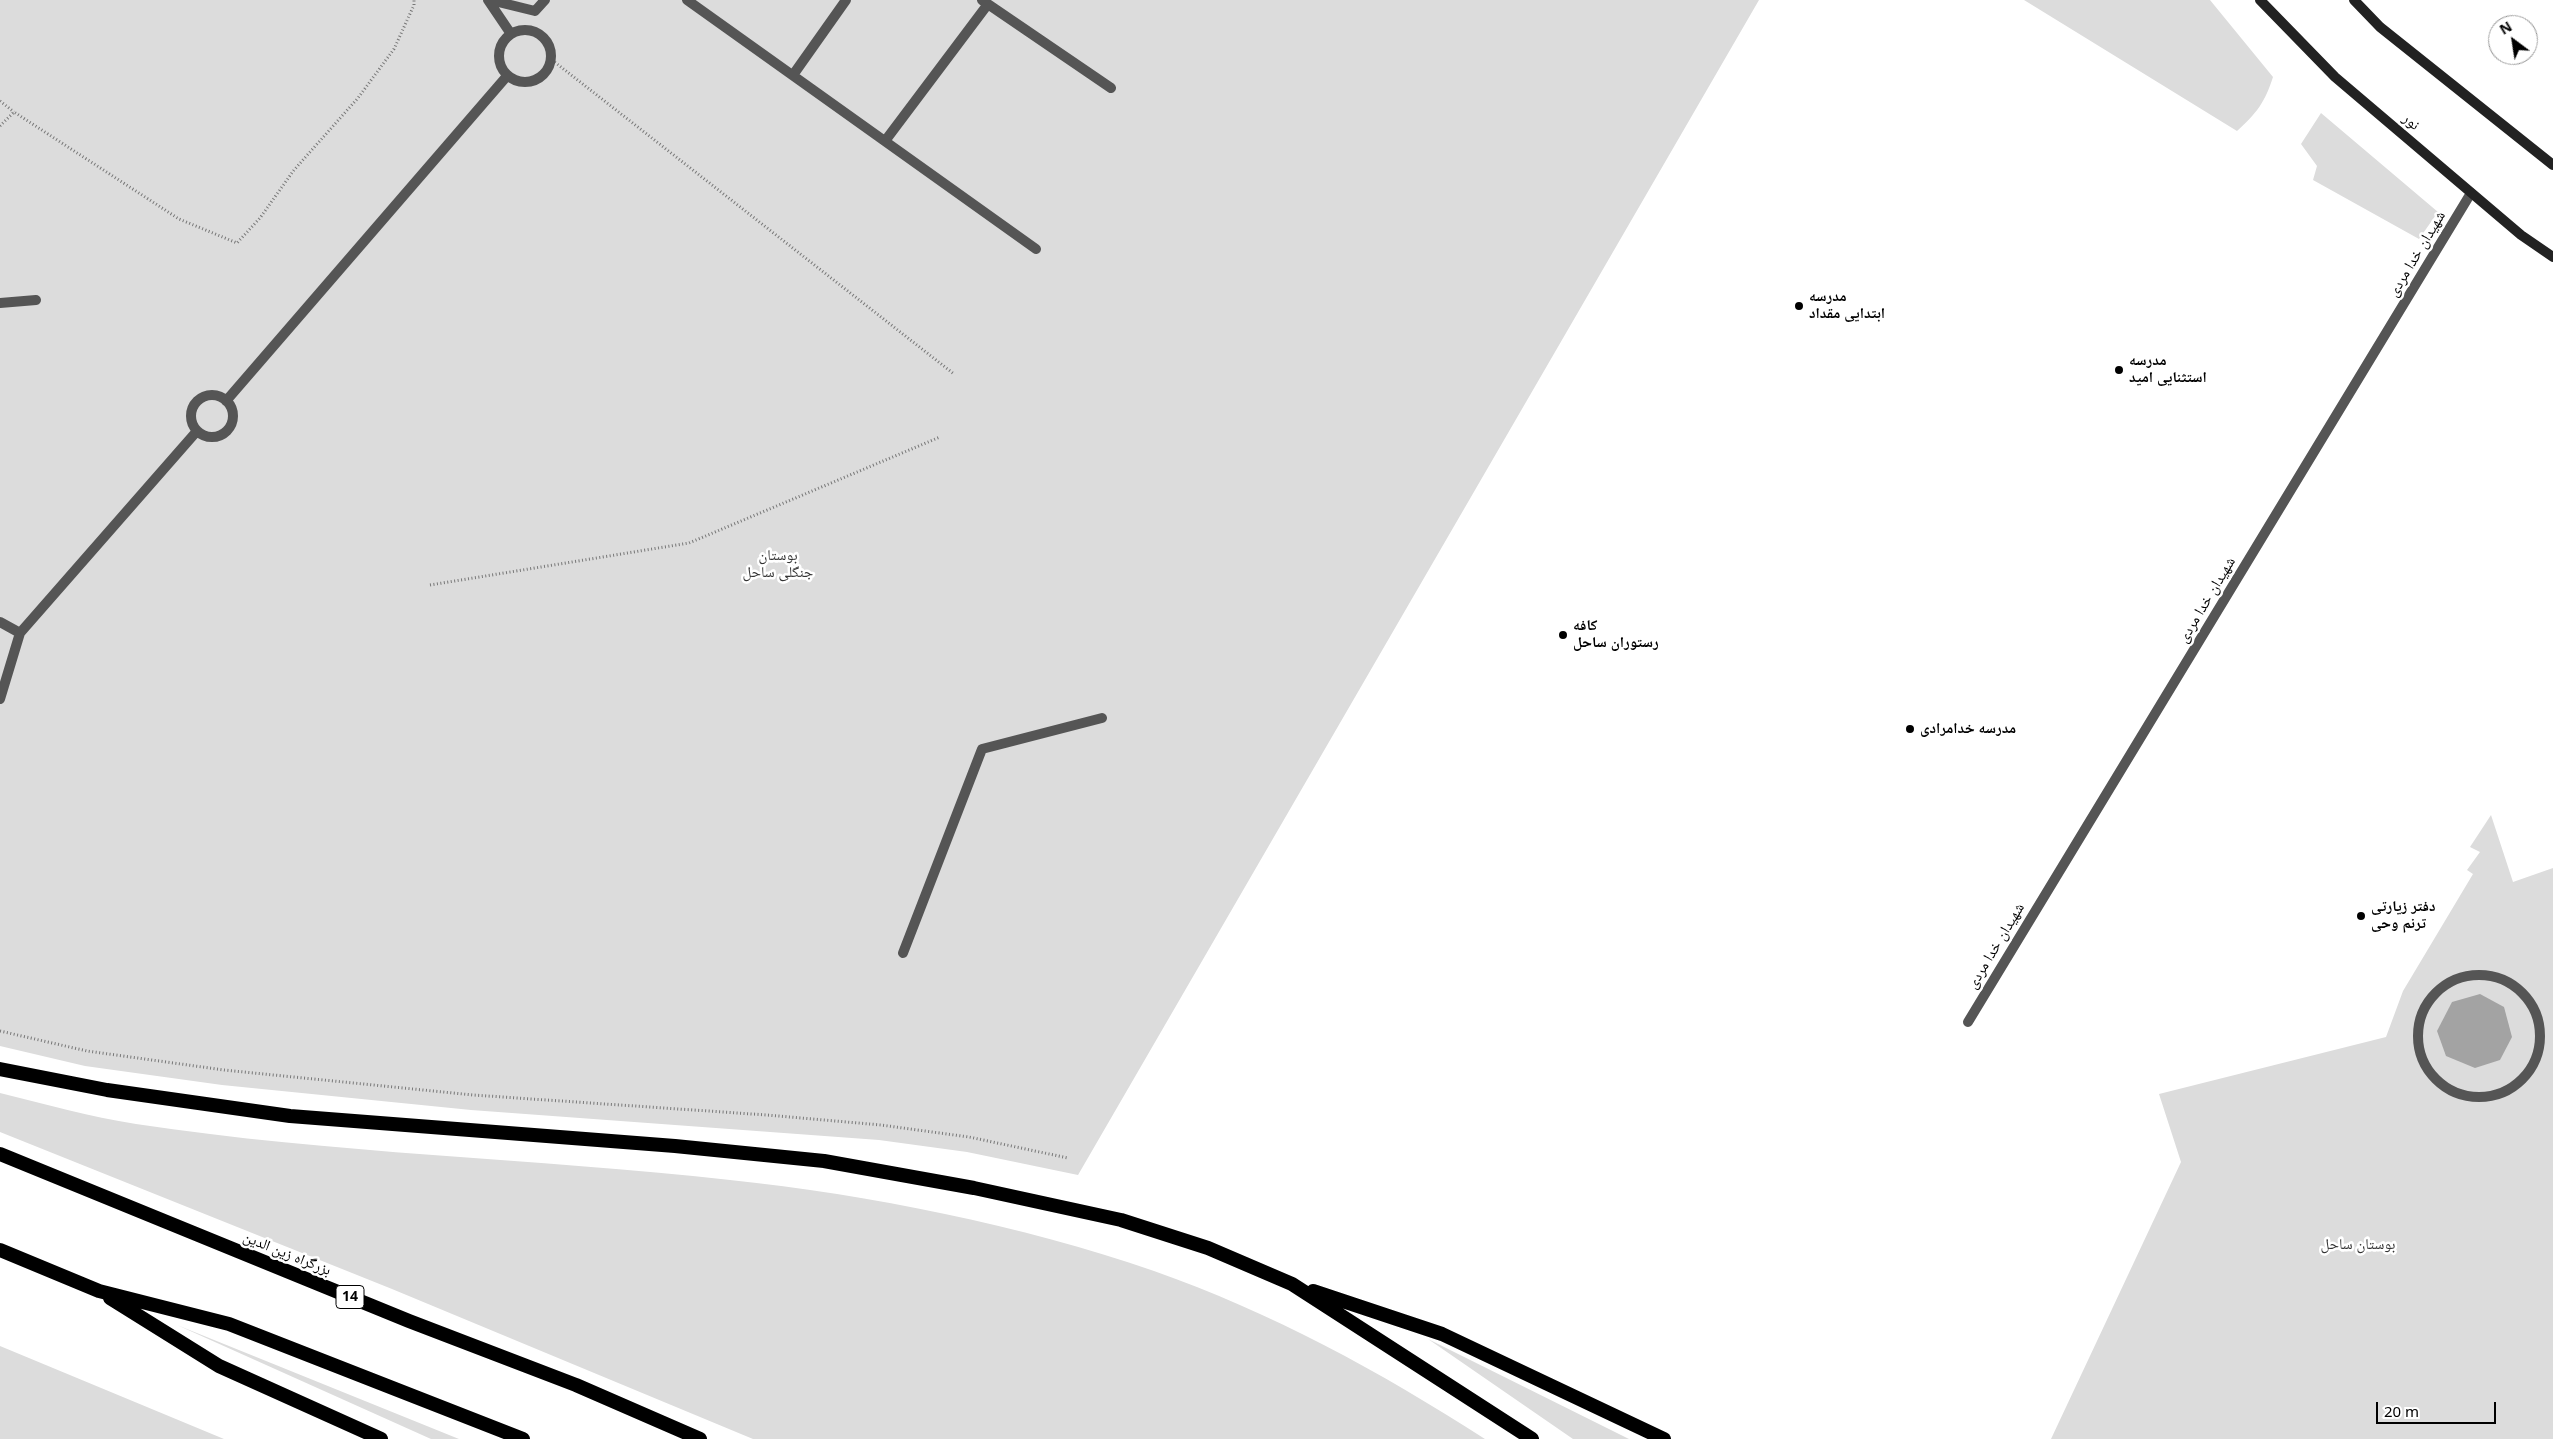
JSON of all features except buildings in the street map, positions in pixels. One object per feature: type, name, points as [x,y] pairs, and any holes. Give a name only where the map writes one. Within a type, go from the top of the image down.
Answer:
[{"type":"highway","points":[[0,1069],[107,1090],[290,1116],[656,1144],[824,1161],[974,1188],[1121,1220],[1208,1248],[1292,1284],[1442,1334],[1664,1439]]},
{"type":"highway","name":"بزرگراه زین الدین","points":[[0,1154],[409,1321],[576,1385],[700,1439]]},
{"type":"highway","points":[[0,1250],[99,1291],[229,1324],[523,1439]]},
{"type":"highway","points":[[1292,1284],[1532,1439]]},
{"type":"highway","points":[[99,1291],[219,1366],[381,1439]]},
{"type":"main road","name":"نور","points":[[2260,0],[2335,77],[2521,235],[2553,257]]},
{"type":"main road","points":[[2354,0],[2380,27],[2553,165]]},
{"type":"street","points":[[489,0],[535,11],[546,0]]},
{"type":"street","points":[[489,0],[510,34]]},
{"type":"street","points":[[688,0],[1036,249]]},
{"type":"street","points":[[793,75],[846,0]]},
{"type":"street","points":[[884,141],[985,2],[1111,88]]},
{"type":"street","points":[[519,30],[536,32],[548,43],[552,60],[549,68],[537,80],[521,83],[507,76],[502,70],[498,54],[500,46],[510,34],[519,30]]},
{"type":"street","points":[[226,401],[507,76]]},
{"type":"street","name":"شهیدان خدا مردی","points":[[1968,1022],[2471,193]]},
{"type":"street","points":[[0,303],[36,300]]},
{"type":"street","points":[[210,395],[226,401],[231,408],[233,416],[231,425],[225,432],[209,437],[197,431],[191,417],[196,402],[210,395]]},
{"type":"street","points":[[0,699],[20,633],[197,431]]},
{"type":"street","points":[[0,622],[20,633]]},
{"type":"street","points":[[903,953],[982,749],[1102,718]]},
{"type":"street","points":[[2476,976],[2503,980],[2520,991],[2533,1007],[2540,1026],[2540,1046],[2534,1064],[2521,1081],[2505,1092],[2485,1097],[2466,1096],[2447,1089],[2432,1075],[2422,1058],[2418,1038],[2421,1018],[2430,1000],[2445,986],[2463,978],[2476,976]]},
{"type":"path","points":[[0,100],[14,112],[179,219],[237,243],[260,218],[294,170],[358,98],[394,49],[414,0]]},
{"type":"path","points":[[552,60],[954,374]]},
{"type":"path","points":[[0,126],[14,112]]},
{"type":"path","points":[[430,585],[688,543],[940,437]]},
{"type":"path","points":[[0,1031],[88,1051],[224,1070],[473,1095],[767,1115],[881,1125],[969,1137],[1068,1158]]},
{"type":"green space","name":"بوستان جنگلی ساحل","points":[[0,0],[1759,0],[1078,1175],[967,1152],[879,1140],[471,1110],[222,1085],[85,1066],[0,1046]]},
{"type":"green space","points":[[2024,0],[2210,0],[2273,77],[2260,107],[2237,131]]},
{"type":"green space","points":[[2321,113],[2438,212],[2419,239],[2313,180],[2317,166],[2301,144]]},
{"type":"green space","name":"بوستان ساحل","points":[[2491,815],[2513,882],[2553,868],[2553,1439],[2051,1439],[2181,1162],[2159,1094],[2386,1037],[2403,991],[2473,874],[2467,870],[2480,852],[2470,847]]},
{"type":"green space","points":[[0,1093],[119,1121],[210,1134],[359,1149],[582,1166],[783,1186],[891,1203],[999,1226],[1103,1254],[1198,1287],[1240,1305],[1365,1367],[1485,1439],[753,1439],[392,1289],[0,1132]]},
{"type":"green space","points":[[177,1325],[459,1439],[431,1439]]},
{"type":"green space","points":[[1428,1339],[1629,1439],[1573,1439]]},
{"type":"green space","points":[[0,1346],[224,1439],[0,1439]]},
{"type":"shaded area","points":[[2480,994],[2504,1007],[2512,1037],[2500,1060],[2475,1068],[2446,1056],[2437,1031],[2452,1002]]},
{"type":"place","name":"مدرسه ابتدایی مقداد","points":[[1799,306]]},
{"type":"place","name":"مدرسه استثنایی امید","points":[[2119,370]]},
{"type":"place","name":"کافه رستوران ساحل","points":[[1563,635]]},
{"type":"place","name":"مدرسه خدامرادی","points":[[1910,729]]},
{"type":"place","name":"دفتر زیارتی ترنم وحی","points":[[2361,916]]}]
